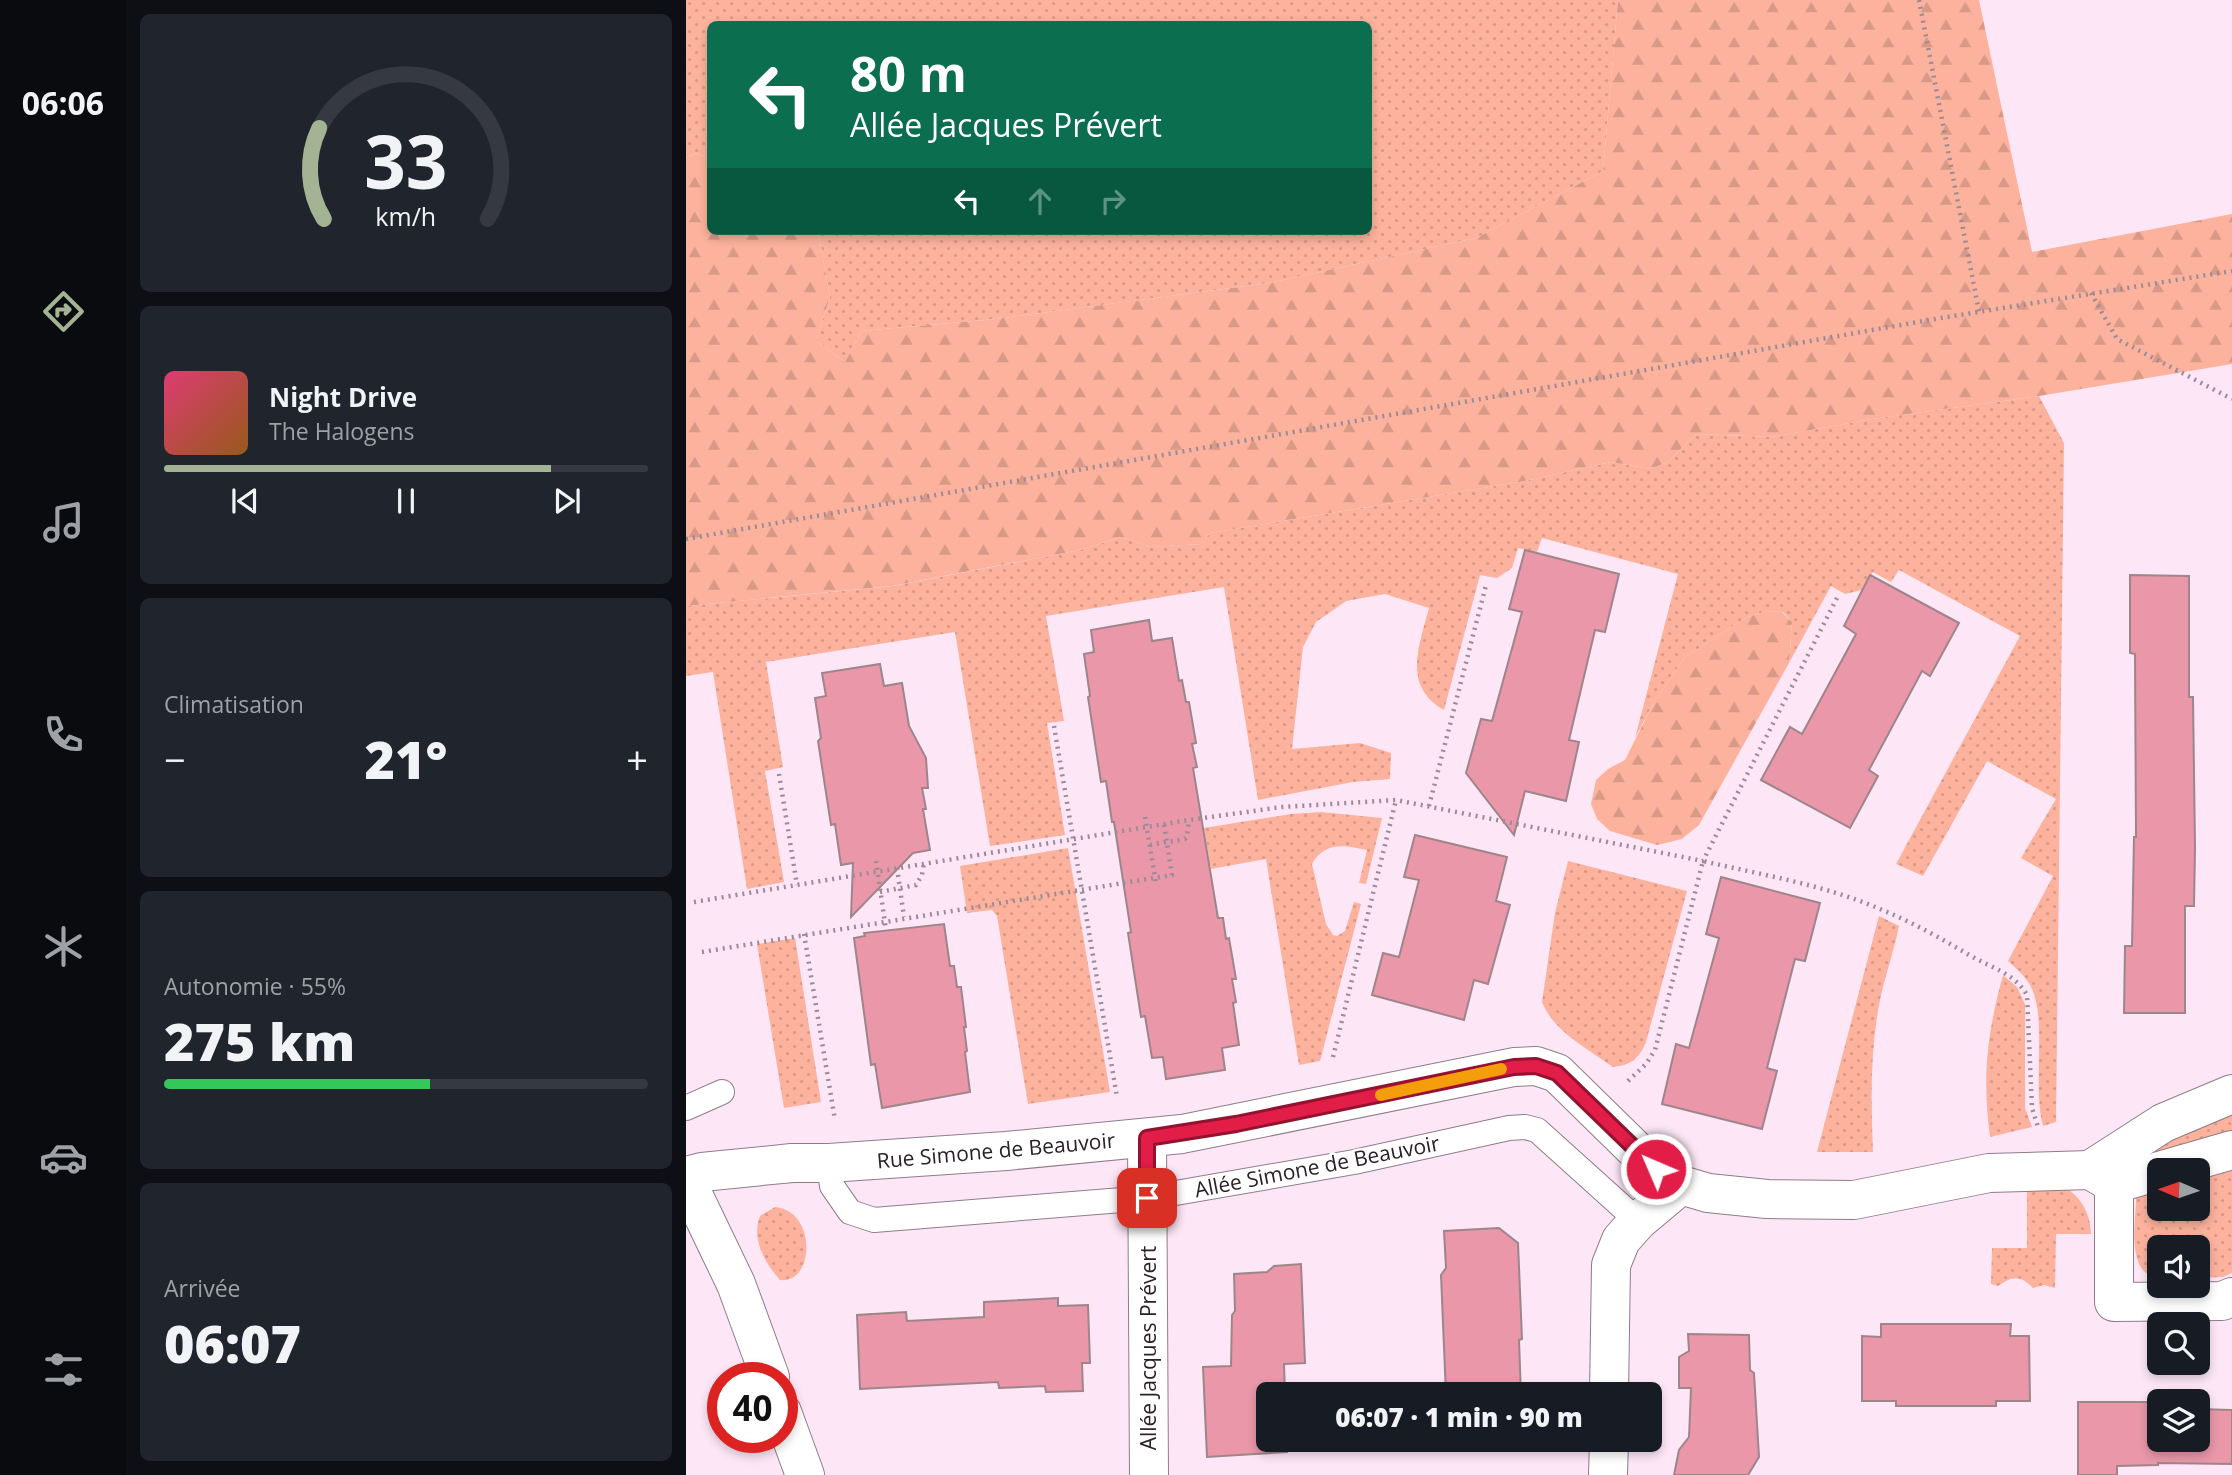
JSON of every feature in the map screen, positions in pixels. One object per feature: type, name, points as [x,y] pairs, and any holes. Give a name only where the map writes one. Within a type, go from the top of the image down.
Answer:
[{"type":"street","name":"Rue Simone de Beauvoir","points":[[686,1178],[709,1171],[792,1163],[1006,1151],[1135,1139],[1236,1124],[1514,1067],[1536,1066],[1557,1073],[1656,1169],[1681,1185],[1736,1197],[1854,1200],[1989,1173],[2053,1170],[2102,1177],[2232,1150]]},
{"type":"street","points":[[2232,1094],[2163,1123],[2102,1177],[2114,1302],[2222,1301],[2232,1297]]},
{"type":"street","name":"Allée Jacques Prévert","points":[[1135,1139],[1147,1198],[1149,1475]]},
{"type":"street","points":[[686,1178],[736,1284],[765,1362]]},
{"type":"street","points":[[1609,1382],[1611,1265],[1620,1240],[1681,1185]]},
{"type":"street","points":[[1608,1475],[1609,1452]]},
{"type":"street","points":[[797,1453],[805,1475]]},
{"type":"lane","points":[[686,1108],[722,1092]]},
{"type":"lane","name":"Allée Simone de Beauvoir","points":[[836,1162],[832,1185],[850,1212],[874,1220],[1147,1198],[1354,1162],[1525,1126],[1537,1130],[1638,1221]]},
{"type":"path","points":[[1919,0],[1979,312]]},
{"type":"path","points":[[686,539],[1979,312],[2232,271]]},
{"type":"path","points":[[2091,293],[2117,339],[2232,399]]},
{"type":"path","points":[[2225,395],[2232,392]]},
{"type":"path","points":[[1429,806],[1486,585]]},
{"type":"path","points":[[1597,1111],[1647,1064],[1655,1049],[1703,860],[1838,596]]},
{"type":"path","points":[[1054,726],[1082,889],[1135,1139]]},
{"type":"path","points":[[779,774],[797,885]]},
{"type":"path","points":[[1321,1107],[1396,800]]},
{"type":"path","points":[[694,902],[1189,820],[1282,807],[1396,800],[1703,860],[1819,889],[1878,908],[2002,970],[2021,985],[2027,995],[2032,1108],[2053,1170]]},
{"type":"path","points":[[1145,817],[1156,883]]},
{"type":"path","points":[[1150,845],[1185,839],[1189,820]]},
{"type":"path","points":[[702,952],[1172,875],[1164,824]]},
{"type":"path","points":[[876,861],[886,930]]},
{"type":"path","points":[[880,892],[916,886],[924,863]]},
{"type":"path","points":[[897,868],[904,917]]},
{"type":"path","points":[[804,934],[836,1162]]},
{"type":"green space","points":[[686,0],[1618,0],[1603,171],[1476,238],[1269,283],[996,319],[861,331],[845,362],[816,341],[830,297],[819,235],[1372,235],[1372,21],[707,21],[707,158],[696,153],[686,158]]},
{"type":"green space","points":[[1618,0],[1979,0],[2032,252],[2232,214],[2232,364],[2039,396],[1872,419],[1772,437],[1696,434],[1668,462],[1650,469],[1611,462],[1525,481],[1210,533],[1201,544],[1151,547],[1121,537],[1080,550],[892,586],[686,606],[686,158],[696,153],[707,158],[707,235],[819,235],[830,297],[816,341],[845,362],[861,331],[996,319],[1269,283],[1476,238],[1603,171]]},
{"type":"green space","points":[[2039,396],[2064,443],[2056,1122],[2043,1126],[2040,1109],[2039,1032],[2035,998],[2028,982],[2008,961],[2053,876],[2021,858],[2056,799],[1987,761],[1923,876],[1896,864],[2020,636],[1899,570],[1891,582],[1873,572],[1862,590],[1845,594],[1831,586],[1789,663],[1792,622],[1783,612],[1767,611],[1747,617],[1685,657],[1654,702],[1635,738],[1678,574],[1542,538],[1537,552],[1518,548],[1512,568],[1497,578],[1480,575],[1444,710],[1431,700],[1418,677],[1418,651],[1429,608],[1385,594],[1346,601],[1316,622],[1303,647],[1292,749],[1360,743],[1391,753],[1390,779],[1353,782],[1258,800],[1224,587],[1046,616],[1064,721],[1047,723],[1065,835],[990,846],[955,632],[766,662],[783,767],[765,771],[784,882],[747,889],[713,672],[686,676],[686,606],[893,586],[1080,550],[1121,537],[1151,547],[1201,544],[1210,533],[1525,481],[1611,462],[1650,469],[1668,462],[1696,434],[1772,437],[1872,419]]},
{"type":"green space","points":[[1767,611],[1782,612],[1792,622],[1789,663],[1699,825],[1682,839],[1657,845],[1610,831],[1597,819],[1591,804],[1596,780],[1608,769],[1625,760],[1654,702],[1685,657],[1747,617]]},
{"type":"green space","points":[[1321,812],[1382,818],[1366,884],[1359,883],[1367,850],[1336,846],[1323,851],[1312,864],[1326,924],[1333,935],[1337,936],[1345,931],[1354,902],[1361,904],[1320,1061],[1299,1065],[1266,859],[1211,869],[1204,828]]},
{"type":"green space","points":[[1068,848],[1110,1092],[1028,1104],[997,916],[992,910],[967,913],[960,866]]},
{"type":"green space","points":[[1568,861],[1687,891],[1646,1042],[1637,1057],[1625,1065],[1613,1067],[1572,1039],[1547,1013],[1542,1002],[1555,913]]},
{"type":"green space","points":[[1879,916],[1899,926],[1876,1023],[1872,1078],[1873,1152],[1817,1152]]},
{"type":"green space","points":[[795,938],[821,1102],[784,1108],[757,944]]},
{"type":"green space","points":[[2003,975],[2017,987],[2025,1004],[2025,1108],[2032,1127],[1990,1137],[1986,1074],[1993,1017]]},
{"type":"green space","points":[[2232,1115],[2232,1139],[2144,1155],[2149,1149]]},
{"type":"green space","points":[[2232,1163],[2232,1273],[2223,1277],[2210,1278],[2210,1235],[2147,1235],[2147,1274],[2141,1267],[2135,1246],[2136,1198],[2147,1191],[2147,1222],[2210,1222],[2210,1169]]},
{"type":"green space","points":[[2063,1185],[2083,1206],[2089,1218],[2091,1234],[2056,1234],[2055,1288],[2044,1285],[2033,1288],[2016,1278],[1998,1286],[1991,1284],[1992,1248],[2027,1248],[2027,1186]]},
{"type":"green space","points":[[775,1207],[789,1211],[798,1221],[806,1246],[805,1260],[800,1271],[792,1278],[780,1280],[761,1250],[757,1233],[760,1216]]},
{"type":"building","points":[[1525,550],[1619,574],[1605,632],[1595,630],[1569,740],[1579,742],[1566,801],[1525,791],[1514,835],[1466,773],[1481,719],[1492,721],[1522,612],[1509,609]]},
{"type":"building","points":[[1870,575],[1959,623],[1930,676],[1922,671],[1869,770],[1878,776],[1850,828],[1761,780],[1790,727],[1802,734],[1856,634],[1844,626]]},
{"type":"building","points":[[2130,575],[2189,576],[2189,697],[2193,697],[2195,848],[2194,906],[2185,906],[2185,1013],[2124,1013],[2125,946],[2132,946],[2136,837],[2135,654],[2130,653]]},
{"type":"building","points":[[1149,620],[1152,641],[1172,638],[1179,681],[1182,680],[1186,702],[1189,702],[1196,743],[1192,744],[1197,767],[1193,768],[1218,918],[1223,918],[1226,939],[1229,938],[1236,979],[1232,979],[1236,1002],[1233,1003],[1239,1045],[1222,1048],[1225,1070],[1166,1079],[1163,1057],[1152,1058],[1145,1016],[1141,1017],[1114,822],[1106,781],[1101,782],[1084,654],[1094,652],[1091,630]]},
{"type":"building","points":[[880,664],[884,686],[902,683],[909,726],[926,758],[928,788],[922,788],[930,850],[913,853],[851,917],[853,863],[841,865],[835,824],[831,825],[818,741],[821,738],[815,698],[826,696],[822,673]]},
{"type":"building","points":[[1415,835],[1507,857],[1496,901],[1510,905],[1488,984],[1474,980],[1464,1020],[1372,995],[1383,953],[1399,957],[1419,880],[1404,877]]},
{"type":"building","points":[[1721,877],[1820,903],[1805,961],[1795,959],[1767,1068],[1777,1071],[1762,1129],[1662,1104],[1676,1044],[1689,1048],[1719,938],[1706,934]]},
{"type":"building","points":[[944,924],[950,966],[954,966],[957,987],[961,987],[970,1092],[882,1108],[875,1064],[871,1065],[854,938],[865,936],[864,933]]},
{"type":"building","points":[[1499,1228],[1518,1243],[1522,1339],[1519,1340],[1521,1382],[1445,1382],[1441,1275],[1446,1268],[1444,1231]]},
{"type":"building","points":[[1301,1264],[1305,1363],[1284,1364],[1285,1382],[1256,1382],[1256,1452],[1287,1452],[1207,1457],[1203,1367],[1231,1366],[1232,1315],[1235,1311],[1234,1274],[1267,1272],[1274,1266]]},
{"type":"building","points":[[1058,1298],[1058,1306],[1088,1305],[1090,1363],[1082,1363],[1083,1391],[1046,1392],[1045,1386],[999,1388],[998,1382],[860,1389],[857,1315],[906,1312],[907,1321],[984,1317],[984,1302]]},
{"type":"building","points":[[1881,1324],[2011,1324],[2010,1336],[2029,1336],[2030,1401],[1996,1401],[1996,1406],[1896,1406],[1896,1401],[1862,1401],[1862,1336],[1881,1337]]},
{"type":"building","points":[[1688,1334],[1749,1335],[1759,1457],[1748,1475],[1674,1475],[1679,1450],[1689,1437],[1691,1388],[1679,1388],[1679,1357],[1689,1351]]},
{"type":"building","points":[[2078,1402],[2147,1402],[2147,1452],[2210,1452],[2210,1409],[2232,1410],[2232,1464],[2158,1463],[2117,1466],[2117,1475],[2078,1475]]},
{"type":"slow traffic","points":[[1381,1095],[1501,1069]]},
{"type":"route","points":[[1147,1198],[1147,1138],[1236,1124],[1514,1067],[1536,1066],[1557,1073],[1656,1169]]}]
